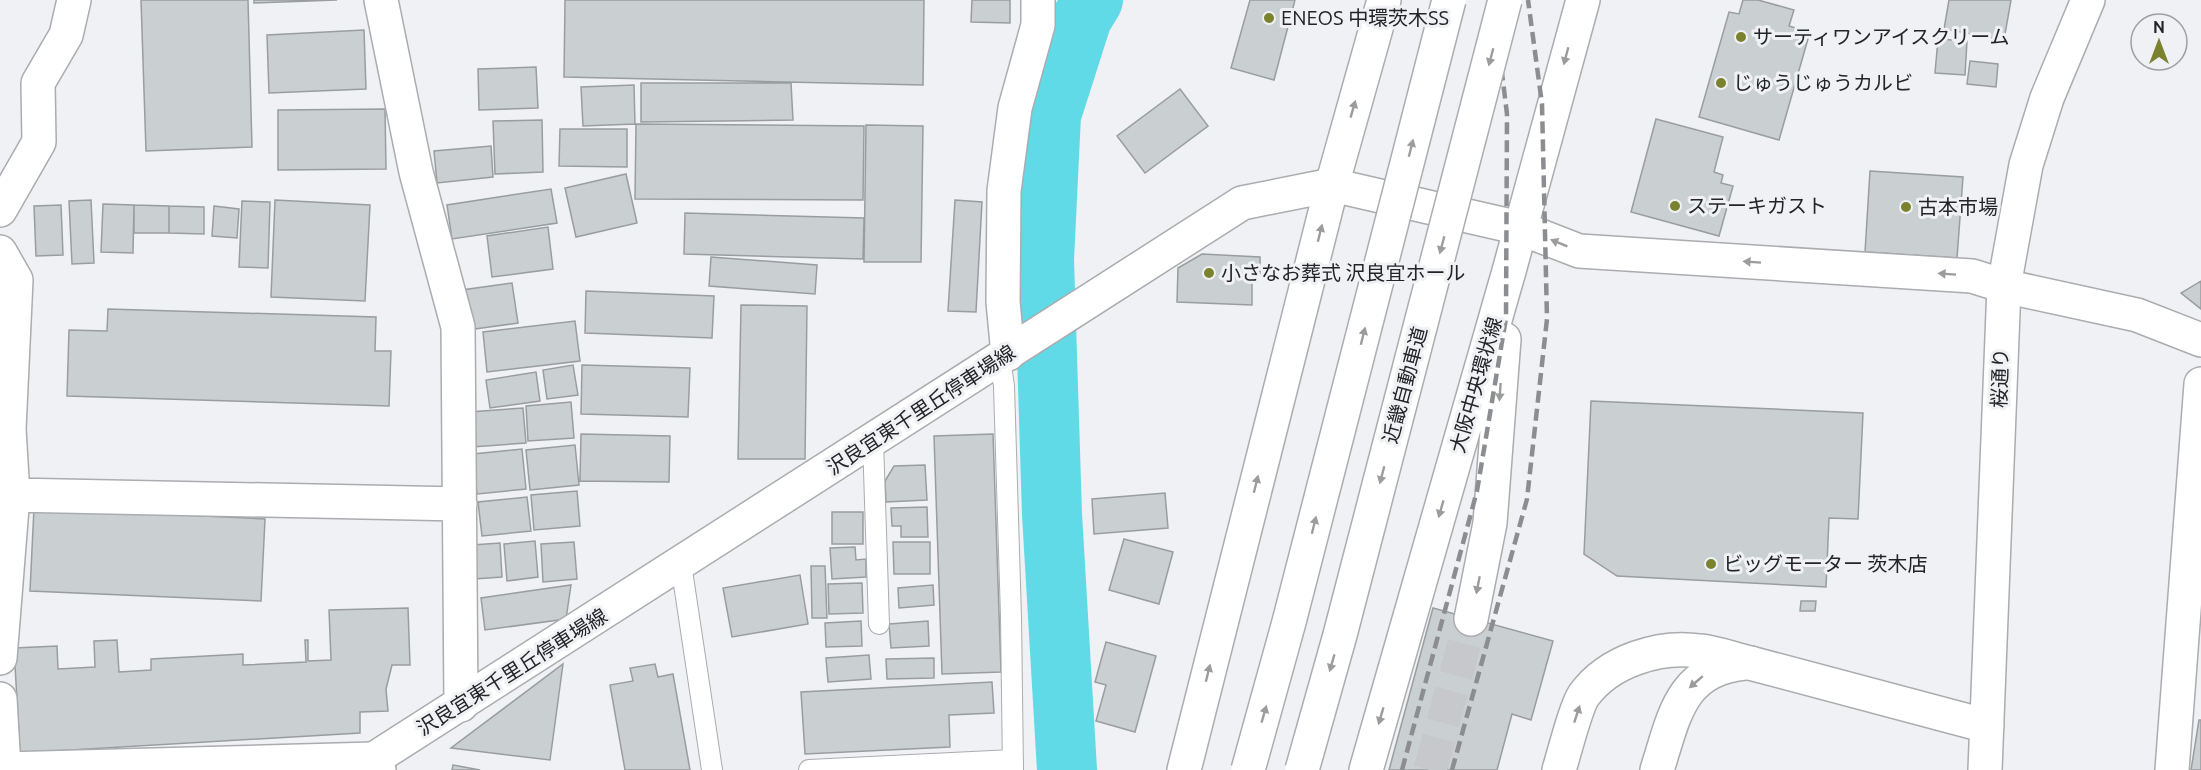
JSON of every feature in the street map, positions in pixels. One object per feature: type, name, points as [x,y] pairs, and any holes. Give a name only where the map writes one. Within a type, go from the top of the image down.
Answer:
[{"type":"main road","points":[[0,210],[39,142],[38,83],[66,35],[74,0]]},
{"type":"main road","points":[[381,0],[416,172],[458,327],[461,705]]},
{"type":"main road","points":[[1010,353],[1003,302],[1004,191],[1015,108],[1038,25],[1038,0]]},
{"type":"main road","points":[[1184,770],[1332,185],[1384,0]]},
{"type":"main road","points":[[1248,770],[1289,622],[1449,0]]},
{"type":"main road","name":"近畿自動車道","points":[[1302,770],[1340,635],[1505,0]]},
{"type":"main road","name":"大阪中央環状線","points":[[1366,770],[1509,271],[1583,0]]},
{"type":"main road","name":"桜通り","points":[[1985,770],[2004,286],[2026,165],[2047,98],[2088,0]]},
{"type":"main road","name":"沢良宜東千里丘停車場線","points":[[371,766],[461,705],[1242,203],[1332,185],[1520,228],[1579,251],[1971,276],[2004,286],[2137,315],[2201,340]]},
{"type":"main road","points":[[0,252],[16,280],[5,430],[13,495],[0,658]]},
{"type":"main road","points":[[1471,619],[1490,523],[1509,271]]},
{"type":"main road","points":[[2172,770],[2201,384]]},
{"type":"main road","points":[[13,495],[460,504]]},
{"type":"main road","points":[[1559,770],[1583,696],[1608,671],[1638,658],[1667,651],[1699,651],[1988,726]]},
{"type":"main road","points":[[1658,770],[1677,707],[1689,689],[1706,674],[1717,669],[1727,665],[1750,663]]},
{"type":"main road","points":[[0,699],[4,769],[371,766]]},
{"type":"lane","points":[[809,770],[1013,765],[1005,397],[1010,353]]},
{"type":"lane","points":[[873,440],[879,624]]},
{"type":"lane","points":[[681,564],[712,770]]},
{"type":"building","points":[[141,0],[248,0],[252,147],[146,151]]},
{"type":"building","points":[[254,0],[337,0],[254,3]]},
{"type":"building","points":[[565,0],[924,0],[923,85],[564,77]]},
{"type":"building","points":[[972,0],[1010,0],[1010,23],[971,22]]},
{"type":"building","points":[[1250,0],[1295,0],[1274,80],[1231,68]]},
{"type":"building","points":[[1743,0],[1758,0],[1794,10],[1789,26],[1810,32],[1779,140],[1699,117],[1729,12],[1739,14]]},
{"type":"building","points":[[1949,0],[2011,0],[2004,40],[1944,29]]},
{"type":"building","points":[[364,30],[366,89],[269,93],[267,35]]},
{"type":"building","points":[[1938,39],[1967,41],[1965,75],[1935,73]]},
{"type":"building","points":[[1970,61],[1998,64],[1996,87],[1967,84]]},
{"type":"building","points":[[536,67],[538,108],[479,110],[478,69]]},
{"type":"building","points":[[641,83],[791,83],[793,120],[641,122]]},
{"type":"building","points":[[634,85],[635,124],[583,126],[581,87]]},
{"type":"building","points":[[1180,89],[1208,126],[1145,173],[1117,136]]},
{"type":"building","points":[[385,109],[386,169],[278,170],[278,110]]},
{"type":"building","points":[[1656,119],[1723,137],[1714,172],[1723,175],[1721,183],[1733,186],[1719,236],[1631,212]]},
{"type":"building","points":[[542,120],[543,172],[495,174],[493,121]]},
{"type":"building","points":[[636,124],[864,126],[863,200],[635,199]]},
{"type":"building","points":[[866,125],[923,126],[921,262],[864,262]]},
{"type":"building","points":[[560,129],[627,129],[627,167],[559,166]]},
{"type":"building","points":[[491,146],[493,177],[437,183],[434,151]]},
{"type":"building","points":[[1870,171],[1963,177],[1957,258],[1865,252]]},
{"type":"building","points":[[626,174],[637,223],[576,237],[565,188]]},
{"type":"building","points":[[551,189],[557,223],[452,239],[447,205]]},
{"type":"building","points":[[91,200],[94,263],[72,264],[69,201]]},
{"type":"building","points":[[275,200],[370,205],[365,301],[271,297]]},
{"type":"building","points":[[955,200],[982,202],[976,312],[948,311]]},
{"type":"building","points":[[242,201],[270,202],[268,268],[239,267]]},
{"type":"building","points":[[103,204],[134,205],[133,253],[101,252]]},
{"type":"building","points":[[61,205],[63,255],[36,256],[34,206]]},
{"type":"building","points":[[134,205],[169,206],[169,233],[134,233]]},
{"type":"building","points":[[169,206],[204,207],[204,234],[169,233]]},
{"type":"building","points":[[214,206],[239,209],[237,238],[212,236]]},
{"type":"building","points":[[685,213],[864,218],[863,259],[684,254]]},
{"type":"building","points":[[548,227],[553,269],[492,277],[487,236]]},
{"type":"building","points":[[1202,254],[1260,257],[1260,274],[1252,274],[1252,305],[1177,302],[1178,268]]},
{"type":"building","points":[[711,257],[817,265],[815,294],[709,286]]},
{"type":"building","points":[[2201,281],[2201,309],[2181,293]]},
{"type":"building","points":[[512,283],[518,323],[468,330],[462,290]]},
{"type":"building","points":[[586,291],[714,296],[712,338],[585,333]]},
{"type":"building","points":[[741,305],[807,306],[805,459],[738,459]]},
{"type":"building","points":[[108,309],[376,317],[375,351],[391,351],[389,406],[67,396],[69,330],[107,331]]},
{"type":"building","points":[[575,321],[580,361],[487,372],[483,332]]},
{"type":"building","points":[[573,365],[578,395],[547,399],[543,370]]},
{"type":"building","points":[[582,365],[690,368],[688,417],[581,414]]},
{"type":"building","points":[[536,372],[540,401],[490,408],[486,380]]},
{"type":"building","points":[[1591,401],[1863,413],[1858,519],[1829,518],[1826,587],[1617,576],[1584,554]]},
{"type":"building","points":[[571,402],[574,438],[528,441],[526,406]]},
{"type":"building","points":[[523,408],[526,443],[472,447],[469,412]]},
{"type":"building","points":[[581,434],[670,436],[669,482],[580,481]]},
{"type":"building","points":[[993,434],[1001,672],[942,674],[934,436]]},
{"type":"building","points":[[575,445],[579,485],[530,490],[526,450]]},
{"type":"building","points":[[522,449],[526,489],[477,494],[473,454]]},
{"type":"building","points":[[925,465],[927,500],[886,502],[885,481],[894,466]]},
{"type":"building","points":[[577,491],[580,526],[534,530],[531,495]]},
{"type":"building","points":[[1165,493],[1168,528],[1094,534],[1092,499]]},
{"type":"building","points":[[527,497],[531,531],[482,536],[478,502]]},
{"type":"building","points":[[927,507],[928,537],[901,537],[901,526],[892,526],[891,508]]},
{"type":"building","points":[[34,508],[265,519],[261,601],[30,591]]},
{"type":"building","points":[[832,512],[863,512],[863,544],[832,544]]},
{"type":"building","points":[[1124,539],[1173,552],[1159,604],[1109,590]]},
{"type":"building","points":[[535,541],[538,577],[507,581],[504,544]]},
{"type":"building","points":[[574,542],[577,579],[543,582],[541,544]]},
{"type":"building","points":[[893,542],[930,542],[930,574],[894,574]]},
{"type":"building","points":[[500,543],[502,577],[474,579],[472,545]]},
{"type":"building","points":[[855,547],[856,560],[866,559],[866,577],[832,579],[830,548]]},
{"type":"building","points":[[811,566],[825,566],[827,618],[812,618]]},
{"type":"building","points":[[800,575],[808,624],[732,637],[723,588]]},
{"type":"building","points":[[862,583],[863,613],[829,614],[828,584]]},
{"type":"building","points":[[571,585],[566,619],[485,630],[481,598]]},
{"type":"building","points":[[933,585],[934,605],[899,608],[898,588]]},
{"type":"building","points":[[1801,601],[1816,601],[1815,611],[1800,611]]},
{"type":"building","points":[[408,608],[410,665],[392,665],[386,689],[388,711],[360,712],[360,733],[20,753],[14,648],[57,646],[58,669],[95,667],[94,641],[117,640],[119,672],[151,670],[151,659],[243,654],[243,665],[306,662],[305,640],[308,640],[308,661],[331,660],[329,610]]},
{"type":"building","points":[[1433,608],[1553,641],[1531,720],[1512,714],[1497,770],[1389,770]]},
{"type":"building","points":[[861,621],[862,646],[826,647],[825,623]]},
{"type":"building","points":[[928,621],[929,646],[891,648],[889,624]]},
{"type":"building","points":[[1106,642],[1156,656],[1135,732],[1096,721],[1106,685],[1095,682]]},
{"type":"building","points":[[869,655],[871,679],[828,682],[826,658]]},
{"type":"building","points":[[934,658],[934,678],[887,679],[886,659]]},
{"type":"building","points":[[563,664],[550,760],[451,748]]},
{"type":"building","points":[[655,664],[658,677],[673,674],[690,770],[625,770],[610,685],[633,681],[630,668]]},
{"type":"building","points":[[992,682],[994,713],[949,715],[950,747],[805,754],[801,692]]},
{"type":"building","points":[[2199,720],[2201,720],[2201,770],[2191,770]]},
{"type":"building","points":[[453,765],[480,770],[452,770]]},
{"type":"waterway","points":[[1067,770],[1052,514],[1044,260],[1051,115],[1082,18],[1093,0]]},
{"type":"tunnel","points":[[1430,770],[1471,619]]},
{"type":"railway","points":[[1402,770],[1477,491],[1506,318],[1507,114],[1493,0]]},
{"type":"railway","points":[[1452,770],[1527,499],[1547,319],[1542,104],[1528,0]]},
{"type":"place","name":"ENEOS 中環茨木SS","points":[[1269,18]]},
{"type":"place","name":"サーティワンアイスクリーム","points":[[1741,37]]},
{"type":"place","name":"じゅうじゅうカルビ","points":[[1721,83]]},
{"type":"place","name":"ステーキガスト","points":[[1675,206]]},
{"type":"place","name":"古本市場","points":[[1906,207]]},
{"type":"place","name":"小さなお葬式 沢良宜ホール","points":[[1209,273]]},
{"type":"place","name":"ビッグモーター 茨木店","points":[[1711,564]]}]
